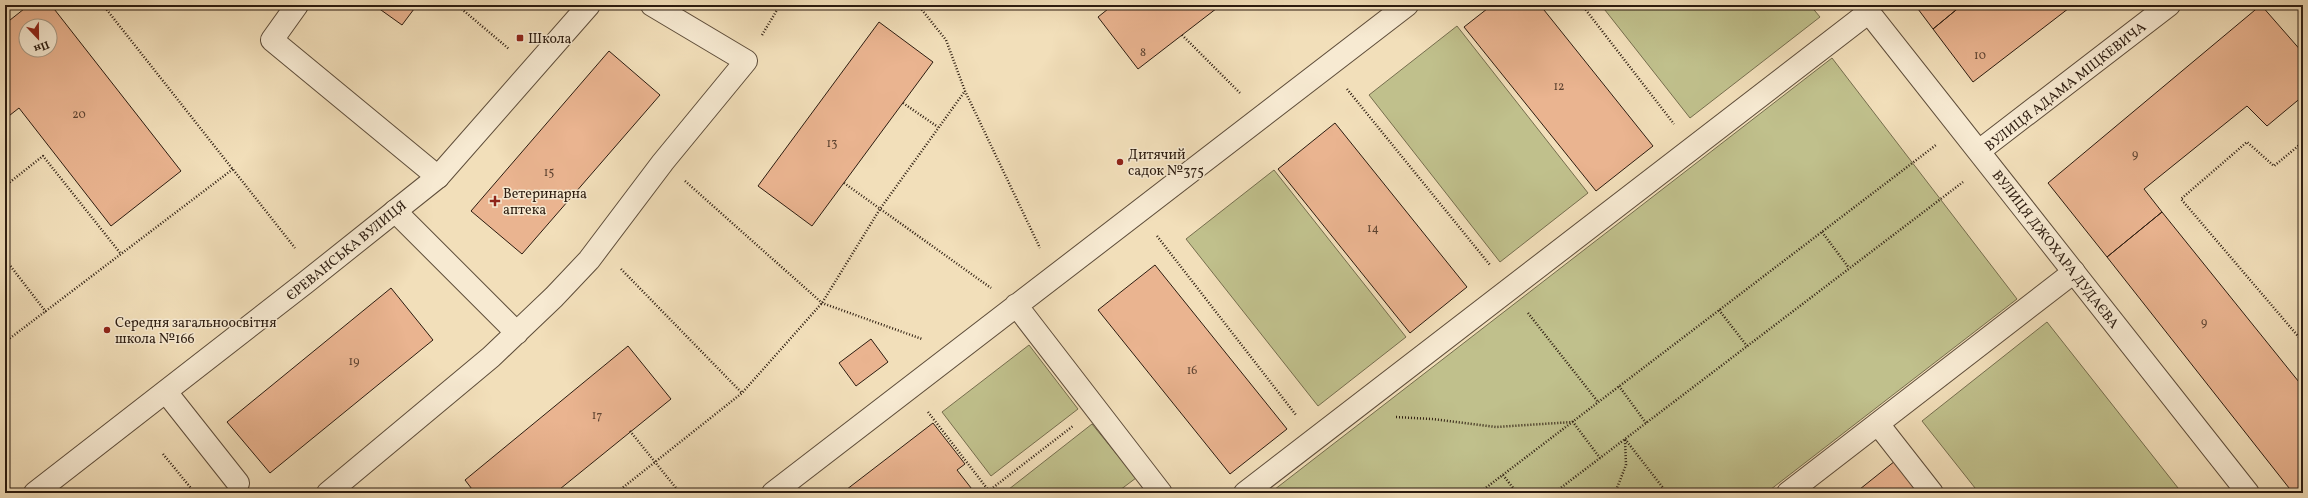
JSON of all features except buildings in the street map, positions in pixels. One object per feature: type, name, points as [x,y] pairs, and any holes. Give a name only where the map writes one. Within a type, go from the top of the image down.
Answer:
[{"type":"street","points":[[296,5],[272,40],[438,177]]},
{"type":"street","name":"ЄРЕВАНСЬКА ВУЛИЦЯ","points":[[36,493],[438,177],[589,5]]},
{"type":"street","points":[[328,493],[517,333],[554,297],[599,247],[663,162],[746,61],[652,5]]},
{"type":"street","points":[[773,493],[1406,5]]},
{"type":"street","name":"ВУЛИЦЯ АДАМА МІЦКЕВИЧА","points":[[1984,159],[2169,5]]},
{"type":"street","points":[[1245,493],[1693,148],[1866,9]]},
{"type":"street","name":"ВУЛИЦЯ ДЖОХАРА ДУДАЄВА","points":[[1866,9],[2248,493]]},
{"type":"street","points":[[395,212],[517,333]]},
{"type":"street","points":[[1788,493],[2074,272]]},
{"type":"street","points":[[1016,305],[1161,493]]},
{"type":"street","points":[[166,392],[238,483]]},
{"type":"street","points":[[1878,424],[1932,493]]},
{"type":"path","points":[[103,5],[295,248]]},
{"type":"path","points":[[457,5],[509,49]]},
{"type":"path","points":[[746,61],[780,5]]},
{"type":"path","points":[[918,5],[946,40],[965,91],[1053,277]]},
{"type":"path","points":[[1582,5],[1693,148]]},
{"type":"path","points":[[1182,35],[1261,117]]},
{"type":"path","points":[[1327,66],[1510,290],[1598,402]]},
{"type":"path","points":[[616,493],[742,394],[822,302],[880,209],[965,91]]},
{"type":"path","points":[[902,103],[938,128]]},
{"type":"path","points":[[1479,493],[1931,148],[1962,130]]},
{"type":"path","points":[[2303,142],[2274,166],[2247,142],[2181,199],[2303,342]]},
{"type":"path","points":[[5,186],[43,156],[121,254]]},
{"type":"path","points":[[1554,493],[1959,185],[1984,159]]},
{"type":"path","points":[[663,162],[822,302],[956,352]]},
{"type":"path","points":[[5,342],[233,169]]},
{"type":"path","points":[[844,183],[1016,305]]},
{"type":"path","points":[[1138,211],[1315,439]]},
{"type":"path","points":[[1822,232],[1849,268]]},
{"type":"path","points":[[599,247],[742,394]]},
{"type":"path","points":[[5,259],[46,312]]},
{"type":"path","points":[[1719,310],[1747,346]]},
{"type":"path","points":[[1618,386],[1646,423]]},
{"type":"path","points":[[910,387],[987,492],[1096,408]]},
{"type":"path","points":[[1392,416],[1432,419],[1496,427],[1573,422]]},
{"type":"path","points":[[1573,422],[1600,458]]},
{"type":"path","points":[[630,432],[680,493]]},
{"type":"path","points":[[1615,493],[1626,464],[1625,439]]},
{"type":"path","points":[[1625,439],[1667,493]]},
{"type":"path","points":[[163,454],[195,493]]},
{"type":"path","points":[[1503,474],[1517,493]]},
{"type":"green space","points":[[1601,5],[1810,5],[1820,17],[1690,118]]},
{"type":"green space","points":[[1457,26],[1588,193],[1500,262],[1369,95]]},
{"type":"green space","points":[[1832,58],[2017,299],[1766,493],[1270,493]]},
{"type":"green space","points":[[1274,170],[1406,337],[1318,406],[1186,239]]},
{"type":"green space","points":[[2047,322],[2182,493],[1979,493],[1922,421]]},
{"type":"green space","points":[[1029,345],[1078,409],[991,476],[942,412]]},
{"type":"green space","points":[[1092,424],[1136,478],[1116,493],[1004,493]]},
{"type":"place","name":"Школа","points":[[520,38]]},
{"type":"place","name":"Дитячий садок №375","points":[[1120,162]]},
{"type":"place","name":"Ветеринарна аптека","points":[[495,201]]},
{"type":"place","name":"Середня загальноосвітня школа №166","points":[[107,330]]}]
